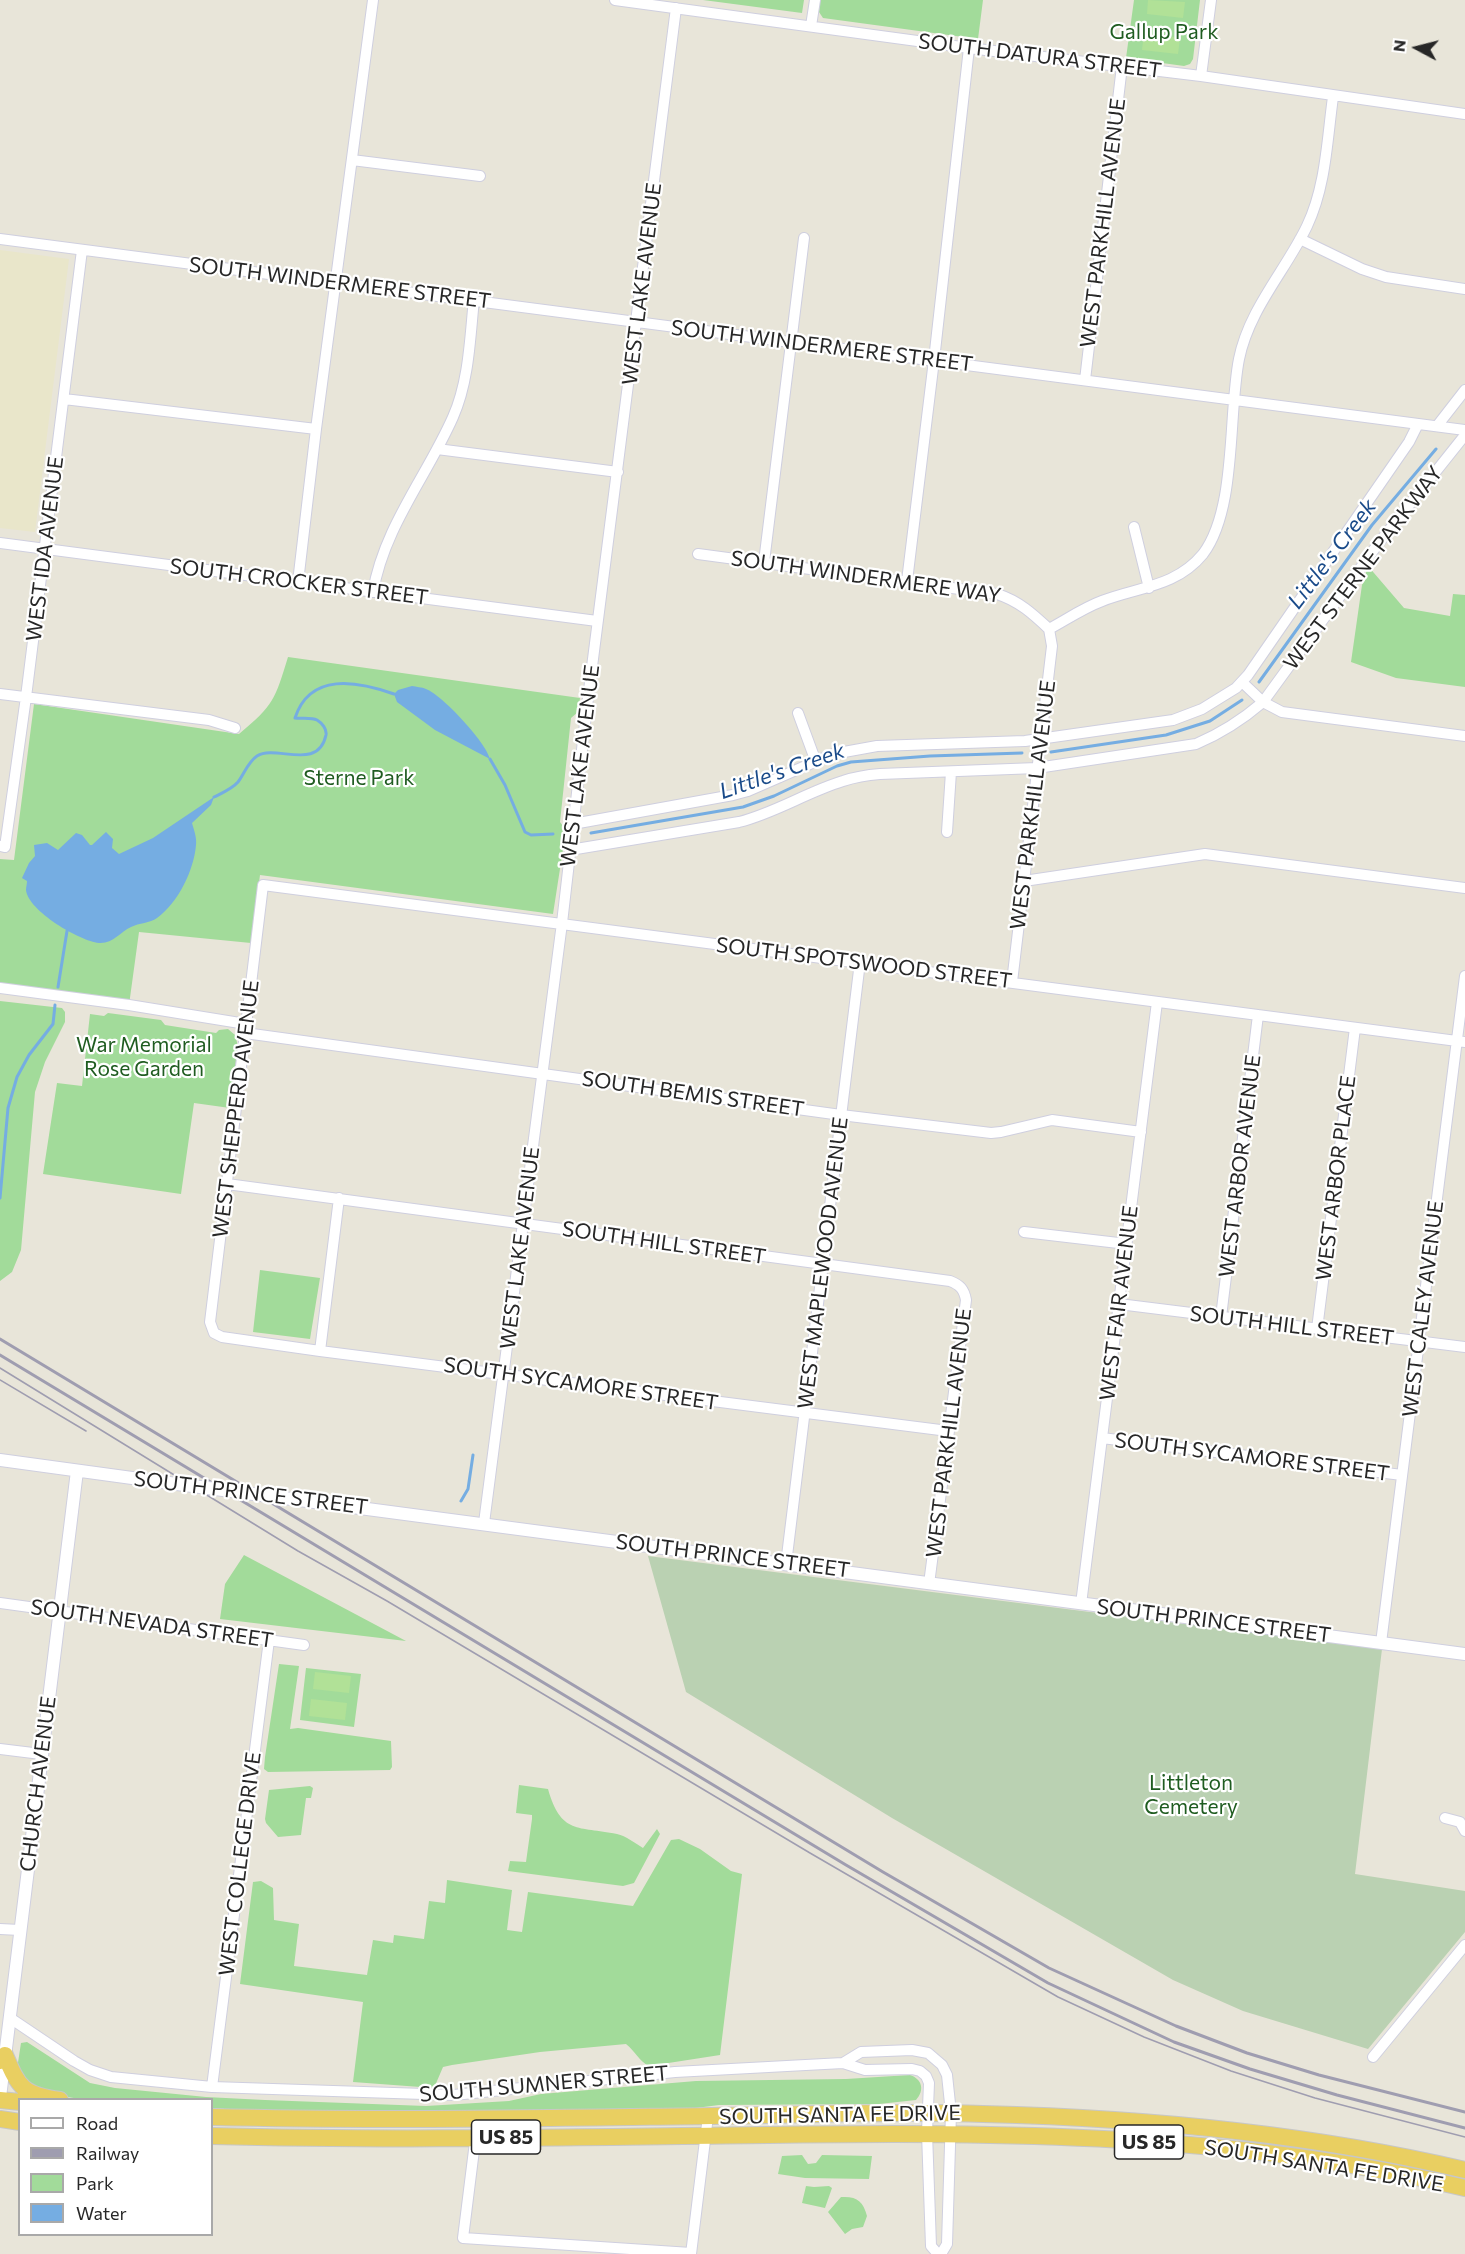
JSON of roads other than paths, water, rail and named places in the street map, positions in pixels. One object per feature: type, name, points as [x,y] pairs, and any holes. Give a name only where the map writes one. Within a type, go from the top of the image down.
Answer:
[{"type":"highway","points":[[2,2058],[19,2085],[40,2097],[47,2098]]},
{"type":"highway","points":[[0,2098],[18,2102]]},
{"type":"highway","name":"SOUTH SANTA FE DRIVE","points":[[213,2117],[478,2118],[928,2113],[1054,2116],[1225,2128],[1306,2139],[1465,2170]]},
{"type":"highway","points":[[0,2119],[18,2122]]},
{"type":"highway","name":"SOUTH SANTA FE DRIVE","points":[[213,2136],[475,2138],[927,2133],[1053,2136],[1222,2148],[1352,2166],[1465,2188]]},
{"type":"street","points":[[298,582],[373,0]]},
{"type":"street","name":"SOUTH DATURA STREET","points":[[615,0],[969,48],[1201,76],[1333,97],[1465,114]]},
{"type":"street","points":[[811,26],[814,0]]},
{"type":"street","points":[[1201,76],[1211,0]]},
{"type":"street","name":"WEST LAKE AVENUE","points":[[484,1523],[562,923],[597,621],[676,8]]},
{"type":"street","points":[[907,581],[969,48]]},
{"type":"street","name":"WEST PARKHILL AVENUE","points":[[1084,380],[1122,66]]},
{"type":"street","points":[[1049,629],[1104,600],[1149,588],[1177,576],[1202,555],[1217,530],[1224,502],[1239,357],[1254,316],[1300,239],[1316,206],[1321,186],[1333,97]]},
{"type":"street","points":[[352,160],[480,176]]},
{"type":"street","points":[[764,562],[804,238]]},
{"type":"street","name":"SOUTH WINDERMERE STREET","points":[[0,239],[1465,430]]},
{"type":"street","points":[[1300,239],[1338,260],[1378,274],[1465,289]]},
{"type":"street","name":"WEST IDA AVENUE","points":[[2,846],[26,697],[82,250]]},
{"type":"street","points":[[373,592],[386,541],[437,449],[459,400],[465,376],[474,299]]},
{"type":"street","points":[[1437,426],[1465,390]]},
{"type":"street","points":[[64,399],[316,429]]},
{"type":"street","name":"WEST STERNE PARKWAY","points":[[573,824],[733,795],[748,791],[834,754],[877,746],[1040,739],[1173,720],[1202,709],[1242,682],[1359,516],[1419,424]]},
{"type":"street","name":"WEST STERNE PARKWAY","points":[[570,850],[757,818],[842,781],[859,777],[880,774],[1037,768],[1196,744],[1216,735],[1241,721],[1263,702],[1378,544],[1465,435]]},
{"type":"street","points":[[437,449],[618,472]]},
{"type":"street","points":[[1134,527],[1149,588]]},
{"type":"street","name":"SOUTH CROCKER STREET","points":[[0,543],[597,621]]},
{"type":"street","name":"SOUTH WINDERMERE WAY","points":[[698,554],[997,594],[1024,606],[1049,629]]},
{"type":"street","name":"WEST PARKHILL AVENUE","points":[[1012,982],[1052,646],[1049,629]]},
{"type":"street","points":[[1242,682],[1263,702],[1282,712],[1465,736]]},
{"type":"street","points":[[0,694],[209,720],[235,728]]},
{"type":"street","points":[[798,713],[816,762]]},
{"type":"street","points":[[947,832],[951,772]]},
{"type":"street","points":[[1024,881],[1205,854],[1465,888]]},
{"type":"street","name":"SOUTH SPOTSWOOD STREET","points":[[263,885],[1461,1041]]},
{"type":"street","name":"WEST SHEPPERD AVENUE","points":[[214,1333],[210,1322],[263,885]]},
{"type":"street","name":"WEST MAPLEWOOD AVENUE","points":[[786,1564],[860,962]]},
{"type":"street","name":"WEST CALEY AVENUE","points":[[1381,1643],[1419,1341],[1461,1041],[1465,976]]},
{"type":"street","name":"SOUTH BEMIS STREET","points":[[0,988],[129,1005],[246,1028],[541,1073],[991,1133],[1052,1120],[1141,1132]]},
{"type":"street","name":"WEST FAIR AVENUE","points":[[1081,1604],[1157,1002]]},
{"type":"street","name":"WEST ARBOR AVENUE","points":[[1221,1317],[1258,1015]]},
{"type":"street","name":"WEST ARBOR PLACE","points":[[1317,1329],[1355,1028]]},
{"type":"street","name":"SOUTH HILL STREET","points":[[227,1184],[950,1281],[958,1284]]},
{"type":"street","points":[[320,1351],[339,1198]]},
{"type":"street","points":[[1024,1232],[1127,1244]]},
{"type":"street","name":"WEST PARKHILL AVENUE","points":[[930,1584],[966,1300],[964,1291],[958,1284]]},
{"type":"street","name":"SOUTH HILL STREET","points":[[1119,1304],[1465,1347]]},
{"type":"street","name":"SOUTH SYCAMORE STREET","points":[[214,1333],[222,1337],[320,1351],[948,1431]]},
{"type":"street","name":"SOUTH SYCAMORE STREET","points":[[1102,1438],[1402,1476]]},
{"type":"street","name":"SOUTH PRINCE STREET","points":[[0,1460],[1465,1654]]},
{"type":"street","name":"CHURCH AVENUE","points":[[0,2098],[2,2058],[10,2018],[58,1611],[77,1471]]},
{"type":"street","name":"SOUTH NEVADA STREET","points":[[0,1604],[304,1645]]},
{"type":"street","name":"WEST COLLEGE DRIVE","points":[[212,2088],[269,1640]]},
{"type":"street","points":[[0,1749],[41,1754]]},
{"type":"street","points":[[1445,1818],[1460,1822],[1465,1831]]},
{"type":"street","points":[[0,1929],[20,1930]]},
{"type":"street","points":[[1373,2057],[1465,1945]]},
{"type":"street","name":"SOUTH SUMNER STREET","points":[[10,2018],[90,2070],[111,2077],[212,2088],[410,2096],[454,2095],[675,2072],[843,2063],[866,2070],[912,2069],[920,2071],[929,2083],[927,2133],[931,2246],[939,2254],[947,2244],[951,2113],[947,2075],[936,2058],[912,2050],[861,2052],[843,2063]]},
{"type":"street","points":[[478,2118],[463,2238],[691,2254],[708,2116]]},
{"type":"water","points":[[412,686],[424,688],[433,693],[452,709],[481,742],[490,759],[435,730],[397,702],[394,694],[398,690]]},
{"type":"water","points":[[214,797],[211,805],[192,823],[196,837],[195,855],[184,885],[172,904],[154,920],[131,927],[108,942],[99,943],[80,937],[56,924],[29,898],[26,890],[27,881],[22,878],[35,856],[34,845],[47,843],[58,850],[76,833],[82,835],[92,845],[106,832],[113,839],[112,848],[119,854],[153,838]]},
{"type":"waterway","name":"Little's Creek","points":[[1259,682],[1372,525],[1436,449]]},
{"type":"waterway","name":"Little's Creek","points":[[214,797],[236,784],[251,761],[257,756],[265,753],[306,755],[322,746],[326,735],[322,724],[315,719],[295,718],[302,703],[312,693],[323,687],[350,684],[394,694]]},
{"type":"waterway","name":"Little's Creek","points":[[1051,752],[1166,735],[1210,721],[1242,700]]},
{"type":"waterway","name":"Little's Creek","points":[[591,833],[743,807],[851,762],[930,756],[1022,753]]},
{"type":"waterway","name":"Little's Creek","points":[[490,759],[505,785],[525,832],[531,835],[553,834]]},
{"type":"waterway","name":"Little's Creek","points":[[58,987],[67,931]]},
{"type":"waterway","name":"Little's Creek","points":[[0,1198],[8,1108],[17,1077],[29,1055],[53,1024],[55,1005]]},
{"type":"waterway","points":[[461,1501],[468,1489],[473,1455]]},
{"type":"tram line","points":[[0,1368],[298,1551],[387,1601],[810,1853],[1058,1997],[1144,2037],[1231,2071],[1315,2098],[1465,2137]]},
{"type":"tram line","points":[[0,1380],[86,1431]]},
{"type":"railway","points":[[0,1339],[883,1872],[1049,1968],[1176,2026],[1247,2053],[1319,2075],[1465,2112]]},
{"type":"railway","points":[[0,1355],[846,1865],[1048,1983],[1174,2042],[1250,2069],[1337,2095],[1465,2128]]},
{"type":"park label","name":"Gallup Park","points":[[1164,32]]},
{"type":"park label","name":"Sterne Park","points":[[359,778]]},
{"type":"park label","name":"War Memorial Rose Garden","points":[[144,1057]]},
{"type":"park label","name":"Littleton Cemetery","points":[[1191,1795]]}]
